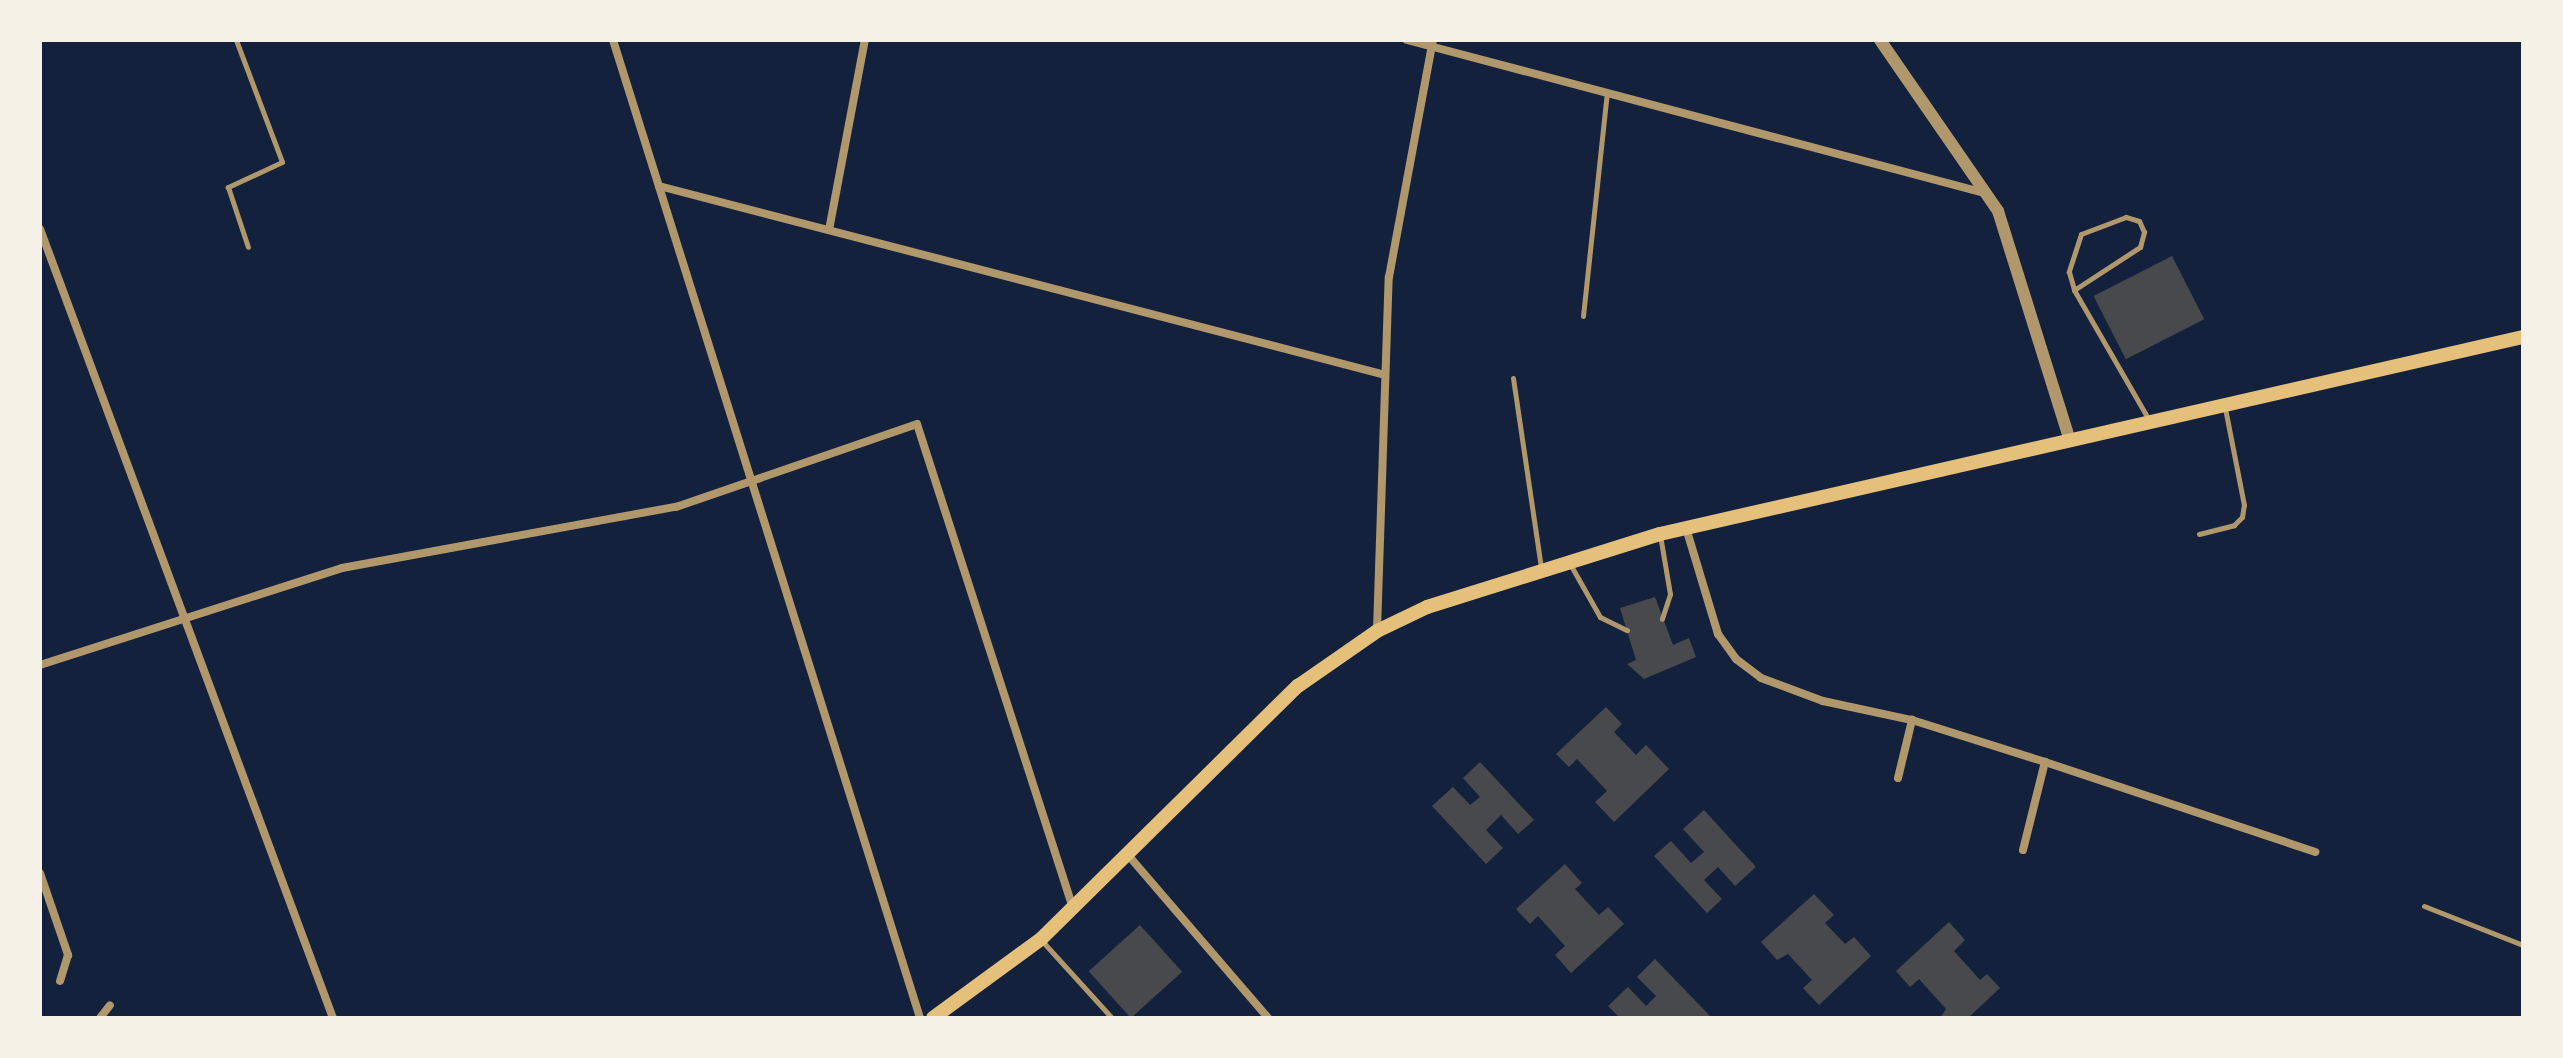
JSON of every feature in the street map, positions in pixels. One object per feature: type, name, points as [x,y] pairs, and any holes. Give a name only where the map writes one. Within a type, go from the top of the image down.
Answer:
[{"type":"main road","points":[[941,1016],[1041,939],[1074,909],[1298,686],[1377,631],[1427,607],[1541,567],[1660,534],[2069,438],[2523,337]]},
{"type":"street","points":[[613,40],[920,1018]]},
{"type":"street","points":[[829,230],[865,40]]},
{"type":"street","points":[[1407,40],[1433,43],[1607,93],[1989,194]]},
{"type":"street","points":[[1880,40],[1989,194],[2004,227],[2069,438]]},
{"type":"street","points":[[1377,631],[1382,374],[1396,224],[1433,43]]},
{"type":"street","points":[[659,186],[1382,374]]},
{"type":"street","points":[[40,229],[333,1018]]},
{"type":"street","points":[[40,665],[342,568],[639,516],[917,424],[1074,909]]},
{"type":"street","points":[[1686,528],[1718,634],[1736,659],[1761,678],[1823,701],[1912,720],[2315,852]]},
{"type":"street","points":[[1898,778],[1912,720]]},
{"type":"street","points":[[2023,850],[2045,762]]},
{"type":"street","points":[[1128,855],[1268,1018]]},
{"type":"street","points":[[40,873],[68,955],[60,981]]},
{"type":"street","points":[[100,1018],[110,1005]]},
{"type":"lane","points":[[236,40],[282,162],[228,187],[248,247]]},
{"type":"lane","points":[[1583,316],[1607,93]]},
{"type":"lane","points":[[2074,290],[2140,247],[2144,232],[2139,221],[2126,217],[2081,234],[2069,272],[2074,290],[2149,420]]},
{"type":"lane","points":[[1513,378],[1541,567]]},
{"type":"lane","points":[[2199,534],[2234,525],[2244,505],[2224,403]]},
{"type":"lane","points":[[1660,534],[1670,594],[1662,619]]},
{"type":"lane","points":[[1568,559],[1600,617],[1627,630]]},
{"type":"lane","points":[[2424,906],[2523,945]]},
{"type":"lane","points":[[1041,939],[1112,1018]]},
{"type":"building","points":[[2172,256],[2204,319],[2126,359],[2094,296]]},
{"type":"building","points":[[1655,597],[1673,645],[1689,638],[1696,657],[1644,679],[1627,664],[1636,660],[1620,608]]},
{"type":"building","points":[[1606,707],[1622,724],[1614,732],[1636,755],[1646,745],[1669,769],[1614,822],[1595,802],[1607,791],[1577,759],[1569,767],[1556,754]]},
{"type":"building","points":[[1480,762],[1534,820],[1518,834],[1501,815],[1486,830],[1503,848],[1486,864],[1432,806],[1453,787],[1470,805],[1480,797],[1463,778]]},
{"type":"building","points":[[1704,810],[1756,867],[1735,886],[1718,867],[1704,880],[1722,899],[1707,913],[1654,856],[1671,841],[1691,863],[1704,852],[1683,829]]},
{"type":"building","points":[[1565,864],[1582,883],[1575,889],[1599,915],[1608,907],[1624,924],[1571,973],[1555,955],[1565,946],[1538,916],[1530,924],[1516,909]]},
{"type":"building","points":[[1814,894],[1834,915],[1825,923],[1845,944],[1854,937],[1871,956],[1819,1005],[1803,988],[1812,980],[1788,954],[1777,960],[1761,942]]},
{"type":"building","points":[[1949,922],[1965,940],[1954,951],[1980,980],[1987,974],[2000,988],[1968,1018],[1940,1018],[1946,1009],[1919,979],[1910,987],[1896,971]]},
{"type":"building","points":[[1140,925],[1182,972],[1131,1018],[1089,971]]},
{"type":"building","points":[[1655,959],[1712,1018],[1620,1018],[1608,1006],[1628,987],[1646,1006],[1656,996],[1637,977]]}]
